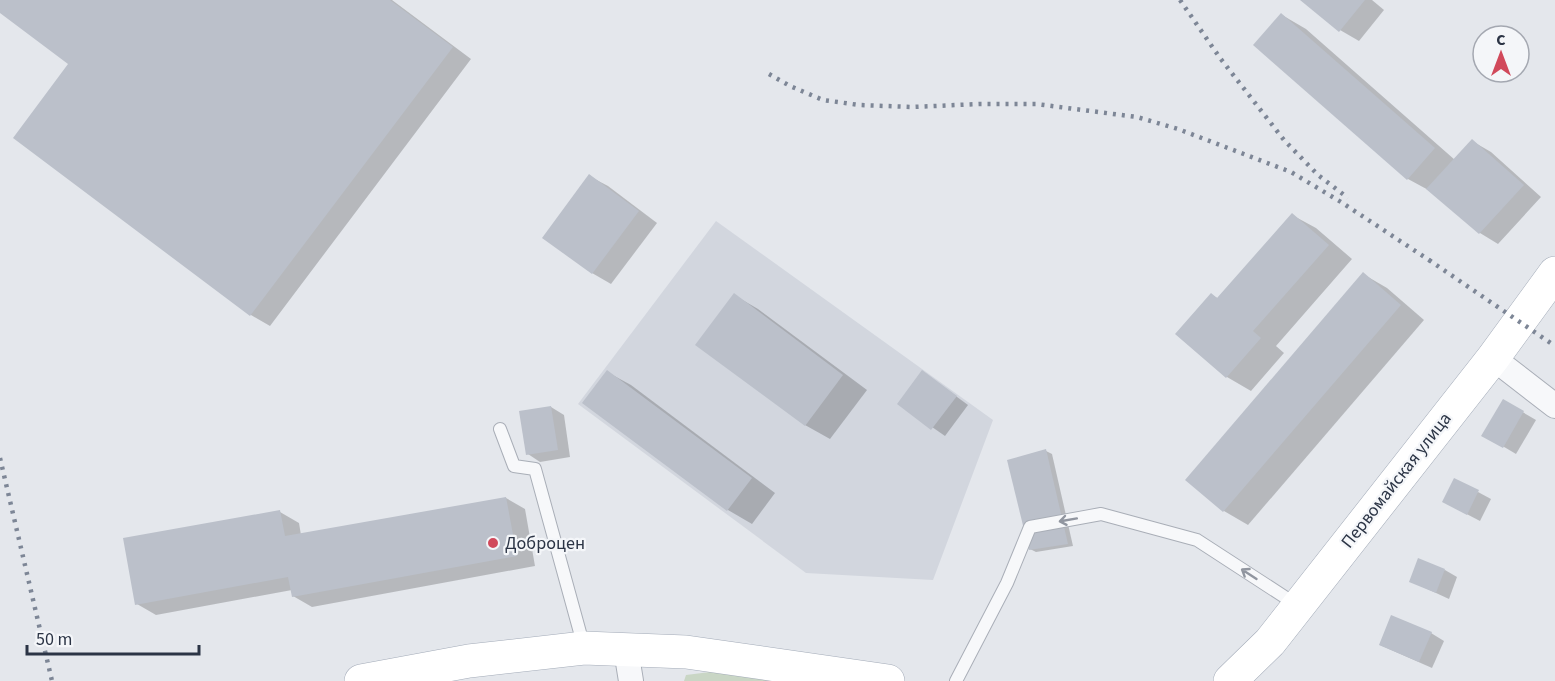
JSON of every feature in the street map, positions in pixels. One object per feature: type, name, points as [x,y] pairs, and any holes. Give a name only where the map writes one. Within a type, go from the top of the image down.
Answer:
[{"type":"main road","name":"Первомайская улица","points":[[1230,681],[1270,642],[1493,358],[1555,273]]},
{"type":"main road","points":[[361,681],[469,661],[584,648],[628,666],[686,652],[888,681]]},
{"type":"street","points":[[1493,358],[1555,406]]},
{"type":"lane","points":[[500,429],[514,466],[535,469],[584,648]]},
{"type":"lane","points":[[956,681],[1007,583],[1030,527],[1101,514],[1197,540],[1298,606]]},
{"type":"shaded area","points":[[716,221],[993,420],[933,580],[806,573],[578,404]]},
{"type":"green space","points":[[710,672],[794,681],[684,681],[686,675]]},
{"type":"building","points":[[0,0],[390,0],[453,47],[250,316],[13,138],[68,64],[0,13]]},
{"type":"building","points":[[1300,0],[1365,0],[1339,32]]},
{"type":"building","points":[[1281,13],[1435,148],[1407,180],[1253,45]]},
{"type":"building","points":[[1472,139],[1524,185],[1479,234],[1426,189]]},
{"type":"building","points":[[589,174],[639,211],[592,274],[542,238]]},
{"type":"building","points":[[1292,213],[1329,245],[1253,331],[1261,338],[1226,378],[1175,334],[1211,293],[1217,298]]},
{"type":"building","points":[[1363,272],[1401,305],[1223,512],[1185,480]]},
{"type":"building","points":[[734,293],[843,375],[805,426],[695,345]]},
{"type":"building","points":[[607,370],[752,478],[727,511],[582,403]]},
{"type":"building","points":[[922,370],[957,396],[931,430],[897,404]]},
{"type":"building","points":[[1503,399],[1524,411],[1503,448],[1481,436]]},
{"type":"building","points":[[551,406],[558,450],[526,455],[519,411]]},
{"type":"building","points":[[1046,449],[1068,544],[1029,550],[1007,460]]},
{"type":"building","points":[[1454,478],[1479,490],[1467,515],[1442,502]]},
{"type":"building","points":[[506,497],[517,556],[292,597],[288,577],[135,605],[123,538],[280,510],[285,536]]},
{"type":"building","points":[[1418,558],[1445,569],[1436,593],[1409,582]]},
{"type":"building","points":[[1391,615],[1432,632],[1419,662],[1379,645]]},
{"type":"railway","points":[[1180,0],[1220,58],[1284,140],[1318,175],[1348,198]]},
{"type":"railway","points":[[769,74],[823,100],[859,105],[912,107],[1036,104],[1137,117],[1178,129],[1291,172],[1435,264]]},
{"type":"railway","points":[[1429,260],[1555,346]]},
{"type":"railway","points":[[0,458],[52,681]]},
{"type":"place","name":"Доброцен","points":[[493,543]]}]
